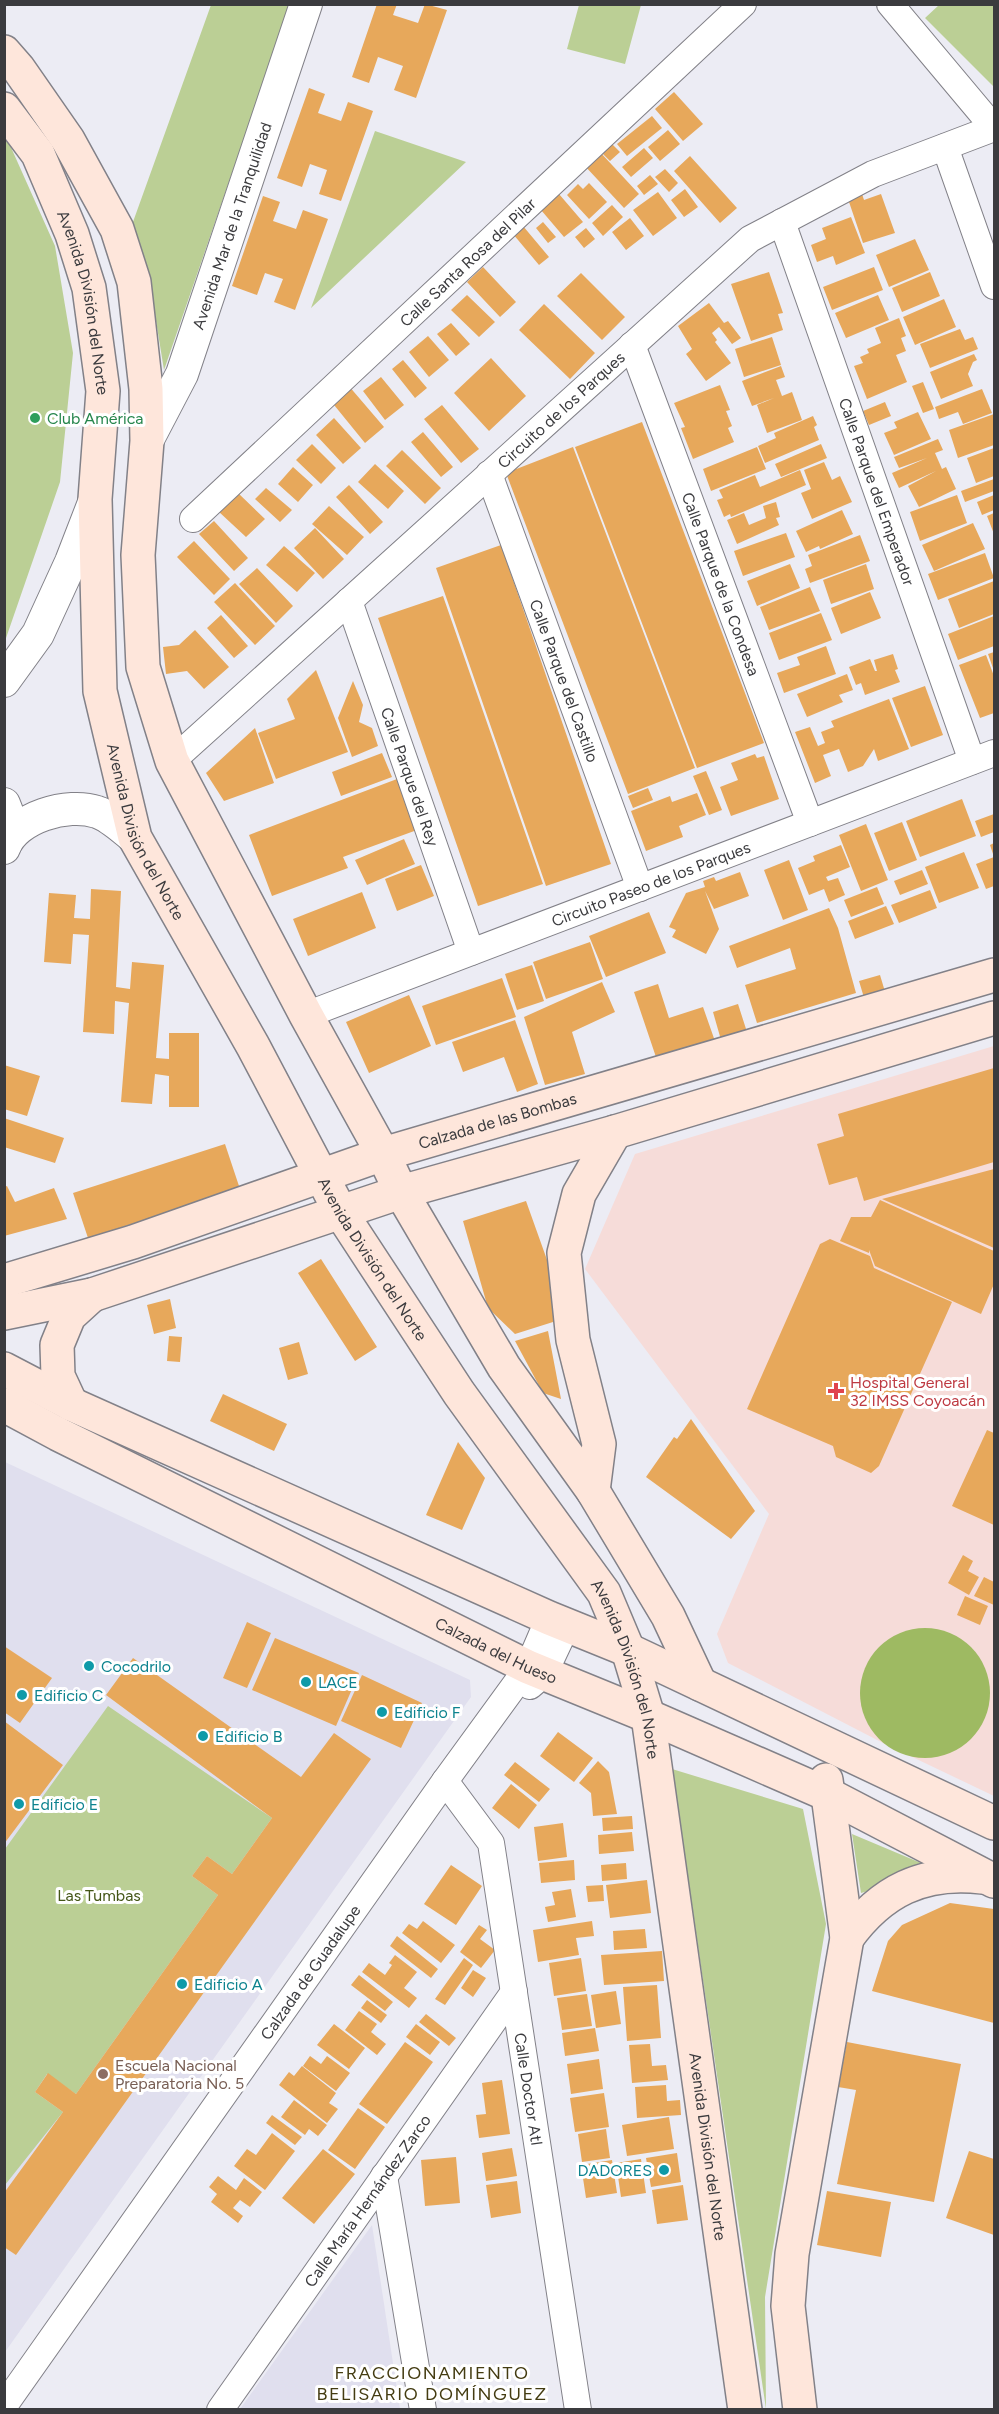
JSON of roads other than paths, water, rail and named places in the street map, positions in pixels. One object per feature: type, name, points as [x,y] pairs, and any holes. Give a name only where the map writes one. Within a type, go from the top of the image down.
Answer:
[{"type":"main road","points":[[4,52],[18,68],[68,140],[117,229],[134,282],[146,389],[147,441],[138,555],[144,666],[171,761],[383,1154],[401,1192],[504,1367],[593,1491],[668,1616],[700,1684]]},
{"type":"main road","name":"Avenida División del Norte","points":[[4,109],[38,154],[72,234],[88,288],[103,391],[95,499],[100,691],[135,838],[324,1176],[341,1213],[459,1394],[604,1593],[628,1650],[648,1716],[745,2409]]},
{"type":"main road","name":"Calzada de las Bombas","points":[[4,1281],[134,1242],[383,1154],[994,975]]},
{"type":"main road","points":[[4,1313],[92,1295],[401,1192],[615,1132],[994,1018]]},
{"type":"main road","points":[[593,1491],[599,1444],[573,1340],[564,1253],[579,1194],[615,1132]]},
{"type":"main road","points":[[71,1404],[58,1376],[57,1345],[69,1316],[92,1295]]},
{"type":"main road","points":[[4,1369],[71,1404],[558,1622],[628,1650],[994,1823]]},
{"type":"main road","name":"Calzada del Hueso","points":[[4,1405],[536,1671],[648,1716],[829,1795],[991,1880]]},
{"type":"main road","points":[[800,2409],[788,2306],[792,2254],[847,1938],[829,1795],[819,1740]]},
{"type":"main road","points":[[847,1938],[871,1908],[903,1888],[923,1880],[944,1876],[966,1875],[991,1880]]},
{"type":"street","name":"Avenida Mar de la Tranquilidad","points":[[147,441],[182,374],[306,4]]},
{"type":"street","name":"Calle Santa Rosa del Pilar","points":[[193,519],[743,4]]},
{"type":"street","points":[[895,6],[994,128]]},
{"type":"street","name":"Circuito de los Parques","points":[[171,761],[750,238],[873,174],[994,128]]},
{"type":"street","points":[[945,147],[994,286]]},
{"type":"street","name":"Calle Parque del Emperador","points":[[782,222],[983,757]]},
{"type":"street","name":"Calle Parque de la Condesa","points":[[632,345],[810,823]]},
{"type":"street","name":"Calle Parque del Castillo","points":[[489,474],[640,888]]},
{"type":"street","points":[[4,681],[38,634],[71,562],[95,499]]},
{"type":"street","name":"Calle Parque del Rey","points":[[349,601],[471,952]]},
{"type":"street","name":"Circuito Paseo de los Parques","points":[[306,1015],[983,757]]},
{"type":"street","points":[[4,804],[10,822],[5,845]]},
{"type":"street","points":[[5,845],[27,822],[50,812],[82,807],[100,813],[135,838]]},
{"type":"street","name":"Calzada de Guadalupe","points":[[4,2406],[445,1781],[493,1716],[536,1671],[558,1622]]},
{"type":"street","name":"Calle Doctor Atl","points":[[445,1781],[491,1843],[578,2409]]},
{"type":"street","name":"Calle María Hernández Zarco","points":[[220,2409],[514,1992]]},
{"type":"street","points":[[384,2176],[423,2409]]},
{"type":"place","name":"Club América","points":[[35,418]]},
{"type":"place","name":"Hospital General 32 IMSS Coyoacán","points":[[836,1391]]},
{"type":"place","name":"Cocodrilo","points":[[89,1666]]},
{"type":"place","name":"LACE","points":[[306,1682]]},
{"type":"place","name":"Edificio C","points":[[22,1695]]},
{"type":"place","name":"Edificio F","points":[[382,1712]]},
{"type":"place","name":"Edificio B","points":[[203,1736]]},
{"type":"place","name":"Edificio E","points":[[19,1804]]},
{"type":"place","name":"Edificio A","points":[[182,1984]]},
{"type":"place","name":"Escuela Nacional Preparatoria No. 5","points":[[103,2074]]},
{"type":"place","name":"DADORES","points":[[664,2170]]},
{"type":"district","name":"FRACCIONAMIENTO BELISARIO DOMÍNGUEZ","points":[[432,2383]]},
{"type":"park label","name":"Las Tumbas","points":[[99,1895]]}]
